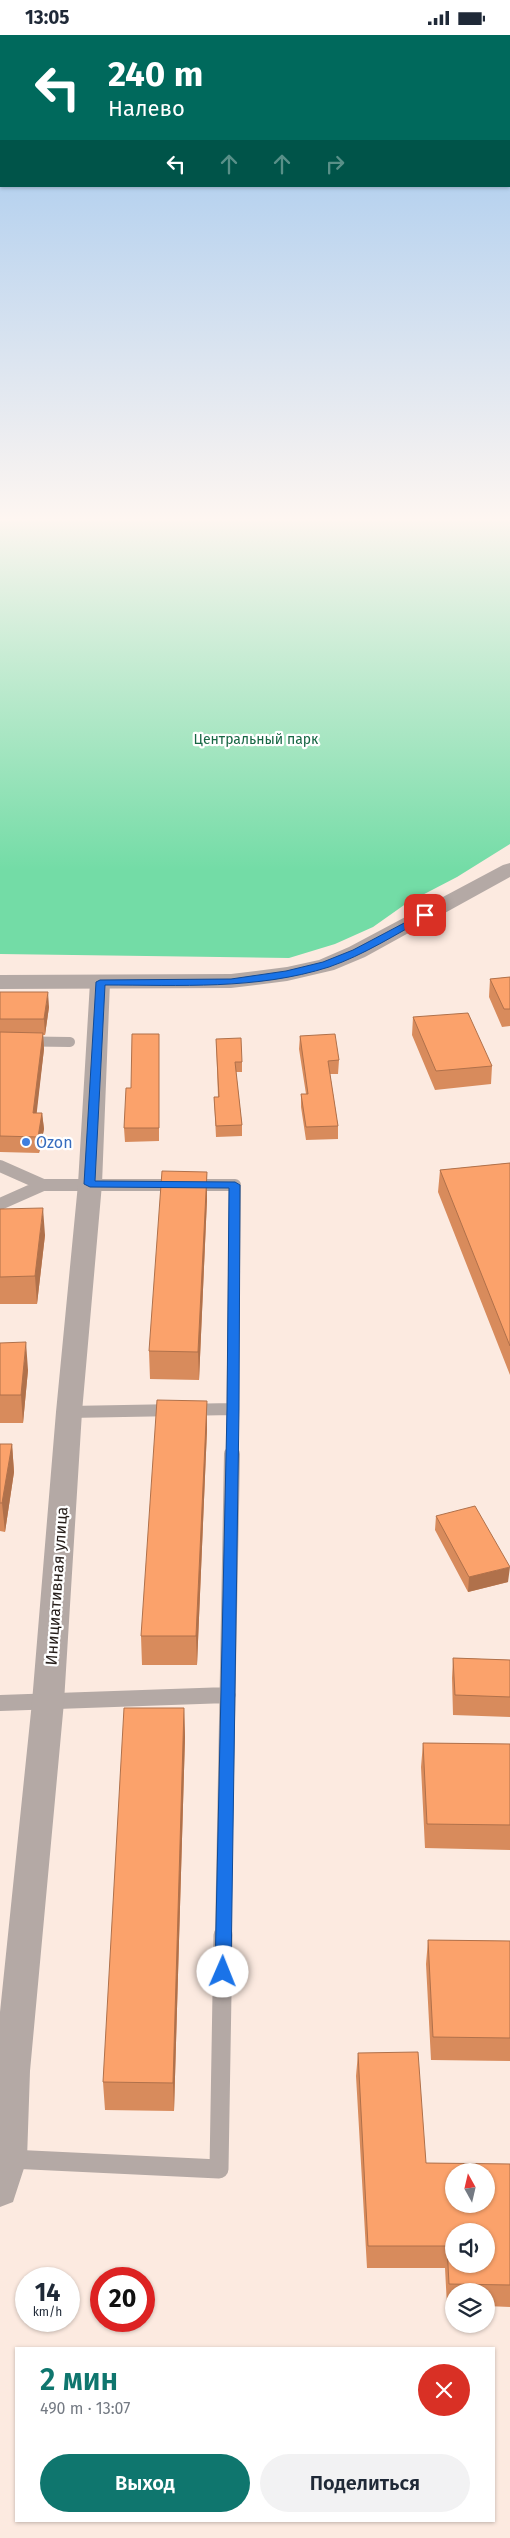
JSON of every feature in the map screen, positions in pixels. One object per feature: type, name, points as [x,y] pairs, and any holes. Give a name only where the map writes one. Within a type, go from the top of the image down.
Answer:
[{"type":"street","points":[[0,981],[231,981],[286,974],[326,965],[357,952],[510,869]]},
{"type":"street","name":"Инициативная улица","points":[[0,2189],[8,2159],[12,2071],[48,1702],[69,1412],[90,1184],[100,982]]},
{"type":"lane","points":[[0,1041],[70,1043]]},
{"type":"lane","points":[[0,1166],[14,1170],[43,1185]]},
{"type":"lane","points":[[0,1204],[43,1185],[235,1185],[233,1409],[219,2169],[8,2159]]},
{"type":"lane","points":[[69,1412],[233,1409]]},
{"type":"lane","points":[[0,1703],[228,1695]]},
{"type":"green space","name":"Центральный парк","points":[[0,638],[510,638],[510,844],[457,877],[407,903],[373,927],[335,944],[289,958],[0,954]]},
{"type":"building","points":[[510,977],[510,1009],[504,1009],[490,979]]},
{"type":"building","points":[[0,992],[48,992],[44,1019],[0,1019]]},
{"type":"building","points":[[468,1013],[492,1066],[436,1071],[413,1017]]},
{"type":"building","points":[[0,1032],[43,1033],[33,1113],[42,1113],[38,1137],[0,1136]]},
{"type":"building","points":[[132,1034],[159,1034],[159,1128],[124,1128],[126,1088],[131,1088]]},
{"type":"building","points":[[335,1034],[339,1060],[328,1061],[338,1126],[306,1127],[301,1094],[308,1094],[300,1036]]},
{"type":"building","points":[[241,1038],[242,1062],[235,1062],[242,1125],[216,1126],[214,1097],[219,1097],[216,1039]]},
{"type":"building","points":[[510,1163],[510,1346],[440,1170]]},
{"type":"building","points":[[162,1171],[207,1172],[198,1352],[149,1351]]},
{"type":"building","points":[[43,1208],[35,1276],[0,1277],[0,1209]]},
{"type":"building","points":[[26,1342],[21,1395],[0,1395],[0,1343]]},
{"type":"building","points":[[157,1400],[207,1401],[196,1636],[141,1636]]},
{"type":"building","points":[[0,1444],[12,1444],[2,1503],[0,1503]]},
{"type":"building","points":[[475,1506],[510,1567],[469,1577],[436,1516]]},
{"type":"building","points":[[453,1658],[510,1660],[510,1697],[455,1695]]},
{"type":"building","points":[[124,1708],[184,1708],[173,2083],[103,2082]]},
{"type":"building","points":[[423,1743],[510,1744],[510,1825],[427,1824]]},
{"type":"building","points":[[428,1940],[510,1941],[510,2038],[433,2037]]},
{"type":"building","points":[[418,2052],[426,2163],[445,2163],[445,2213],[495,2213],[495,2164],[510,2164],[510,2285],[495,2285],[495,2283],[449,2283],[448,2273],[495,2273],[495,2223],[445,2223],[445,2246],[368,2246],[358,2053]]},
{"type":"place","name":"Ozon","points":[[26,1142]]},
{"type":"route","points":[[223,1972],[235,1185],[90,1184],[100,982],[231,981],[286,974],[326,965],[357,952],[425,915]]}]
